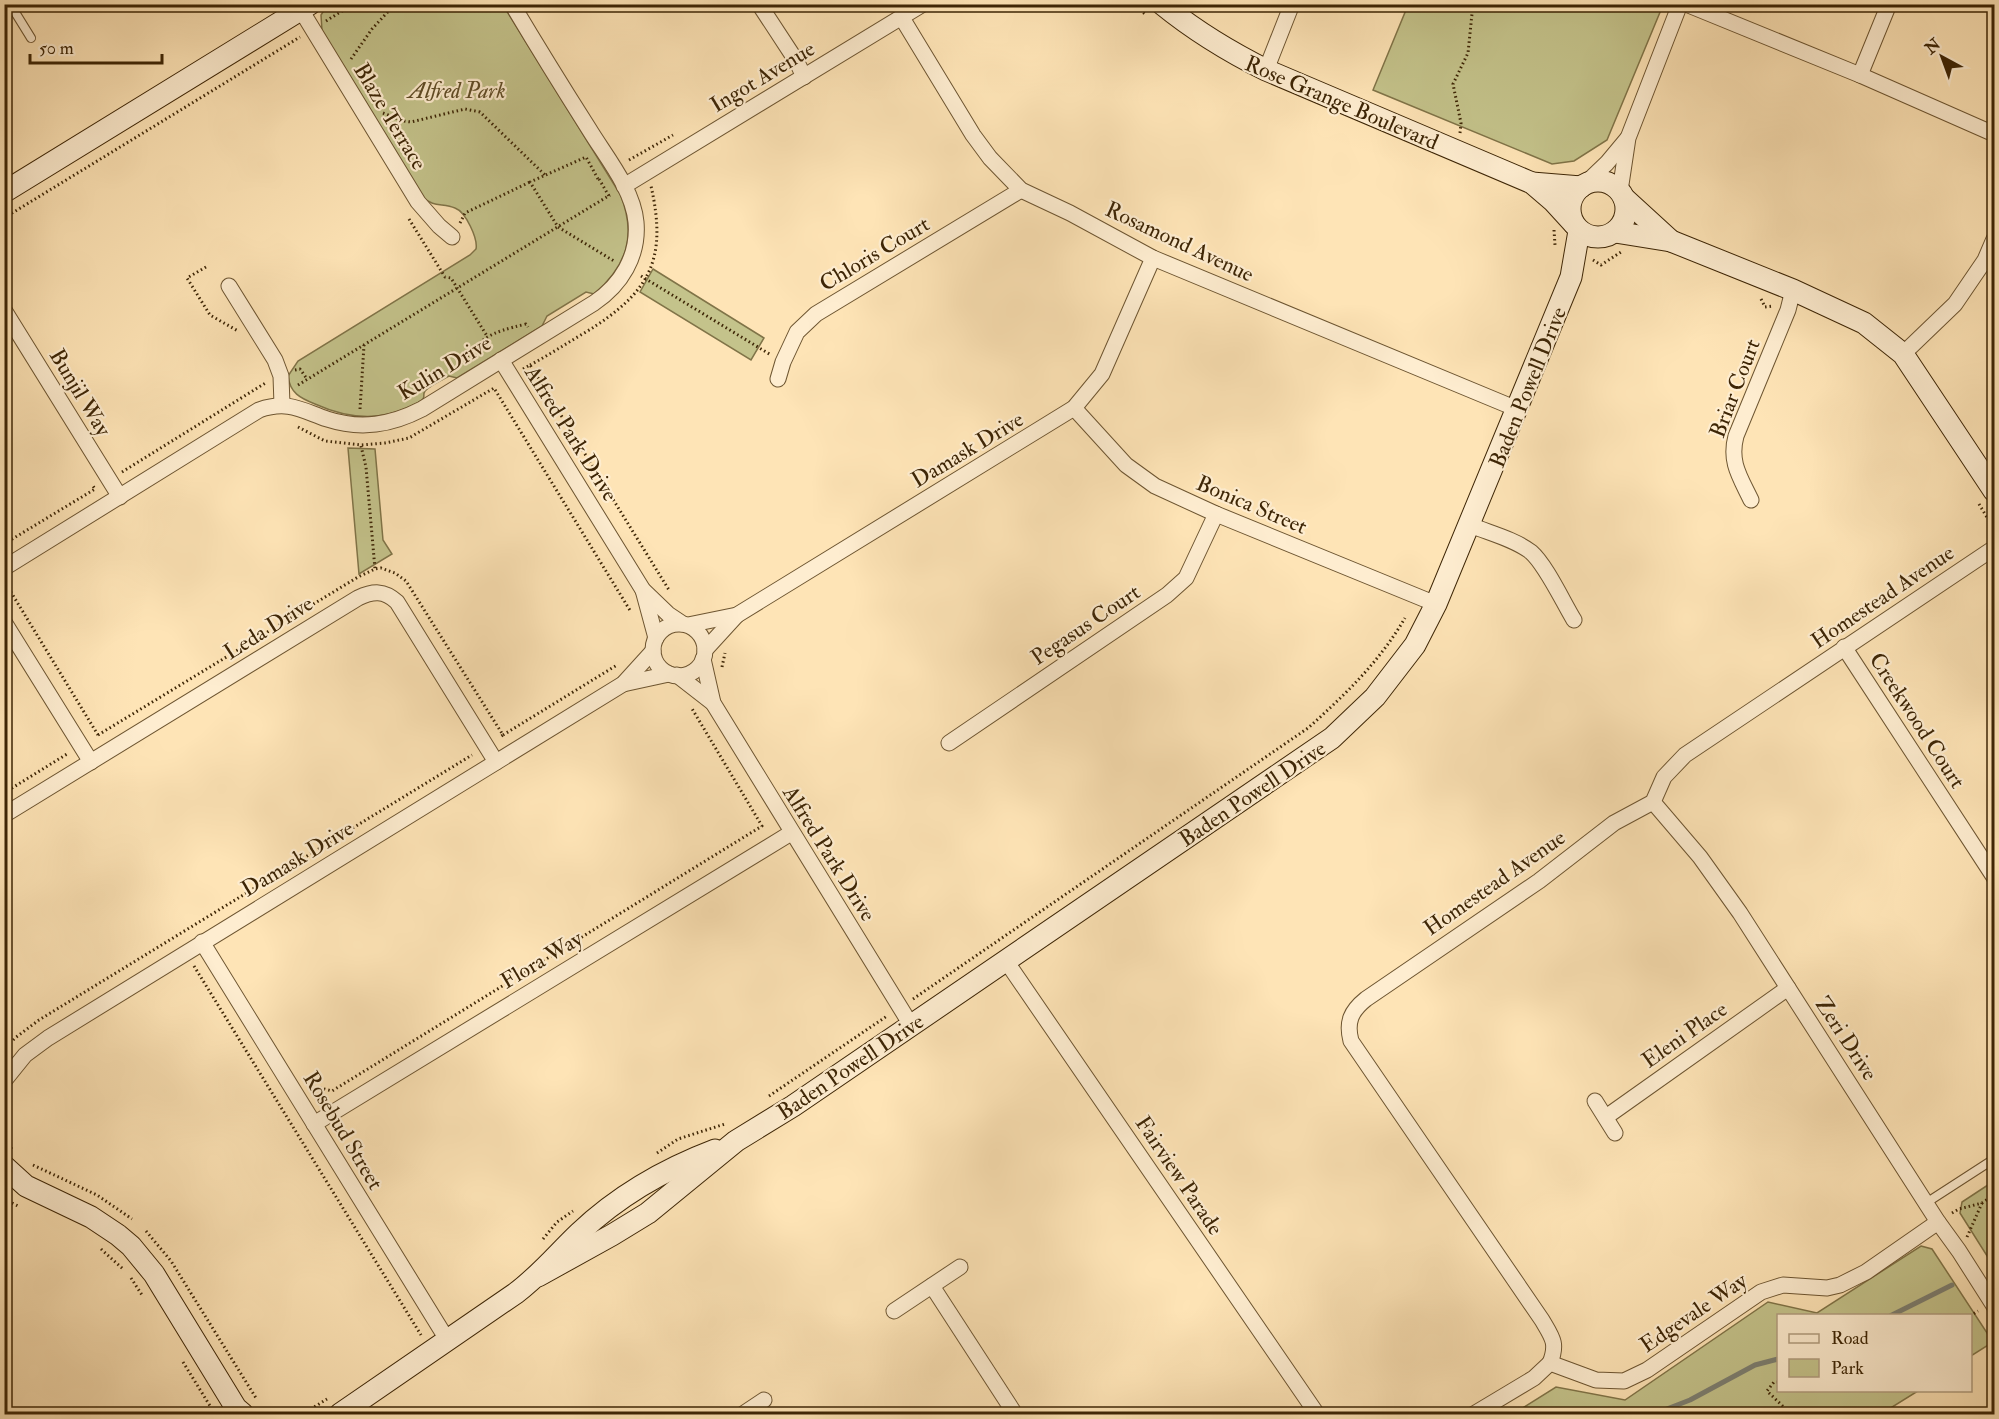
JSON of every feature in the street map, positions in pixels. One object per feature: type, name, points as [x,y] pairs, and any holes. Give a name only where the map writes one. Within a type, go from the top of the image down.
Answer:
[{"type":"street","name":"Kulin Drive","points":[[4,568],[252,414],[281,400],[338,422],[359,425],[385,423],[408,416],[602,297],[633,271],[636,222],[632,202],[512,4]]},
{"type":"street","points":[[759,4],[797,62],[804,77]]},
{"type":"street","name":"Ingot Avenue","points":[[624,186],[923,4]]},
{"type":"street","name":"Rose Grange Boulevard","points":[[1162,4],[1196,32],[1229,52],[1266,70],[1532,183],[1553,201],[1577,227]]},
{"type":"street","points":[[1266,70],[1292,4]]},
{"type":"street","points":[[1628,138],[1607,163],[1574,195],[1570,204],[1570,215],[1577,227],[1591,237],[1604,237],[1613,233],[1620,227],[1626,213],[1622,195],[1628,138],[1680,4]]},
{"type":"street","points":[[1686,4],[1860,75],[1995,134]]},
{"type":"street","points":[[1860,75],[1889,4]]},
{"type":"street","points":[[4,192],[305,7]]},
{"type":"street","name":"Blaze Terrace","points":[[305,7],[313,30],[418,202],[452,237]]},
{"type":"street","name":"Rosamond Avenue","points":[[902,18],[973,135],[990,158],[1021,190],[1070,213],[1153,258],[1517,409]]},
{"type":"street","points":[[1582,186],[1599,181],[1614,186],[1671,242]]},
{"type":"street","name":"Rose Grange Boulevard","points":[[1532,183],[1582,186]]},
{"type":"street","name":"Chloris Court","points":[[778,378],[797,332],[816,314],[1021,190]]},
{"type":"street","name":"Baden Powell Drive","points":[[538,1276],[579,1234],[633,1190],[734,1131],[793,1106],[905,1016],[1006,961],[1332,738],[1375,697],[1415,645],[1427,600],[1470,525],[1571,277],[1577,227]]},
{"type":"street","points":[[1613,233],[1671,242],[1793,290],[1864,323],[1904,354],[1995,491]]},
{"type":"street","name":"Baden Powell Drive","points":[[1571,277],[1613,233]]},
{"type":"street","points":[[1904,354],[1954,304],[1984,260],[1995,239]]},
{"type":"street","name":"Damask Drive","points":[[685,625],[736,615],[1032,436],[1074,408],[1102,374],[1153,258]]},
{"type":"street","points":[[230,286],[275,360],[281,376],[281,400]]},
{"type":"street","name":"Briar Court","points":[[1751,500],[1733,462],[1732,450],[1788,310],[1793,290]]},
{"type":"street","name":"Bunjil Way","points":[[4,310],[120,497]]},
{"type":"street","name":"Alfred Park Drive","points":[[501,360],[643,590],[668,614],[685,625]]},
{"type":"street","name":"Bonica Street","points":[[1074,408],[1126,465],[1155,486],[1216,514],[1427,600]]},
{"type":"street","name":"Pegasus Court","points":[[949,743],[1167,595],[1186,578],[1216,514]]},
{"type":"street","points":[[1470,525],[1531,552],[1574,620]]},
{"type":"street","name":"Homestead Avenue","points":[[1550,1363],[1555,1351],[1554,1341],[1550,1334],[1351,1041],[1348,1030],[1350,1017],[1356,1007],[1366,999],[1539,880],[1614,823],[1653,802],[1664,777],[1685,755],[1995,548]]},
{"type":"street","name":"Alfred Park Drive","points":[[643,590],[654,645]]},
{"type":"street","name":"Leda Drive","points":[[4,815],[358,598],[381,592],[392,597],[403,611],[496,762]]},
{"type":"street","name":"Damask Drive","points":[[704,655],[736,615]]},
{"type":"street","points":[[4,622],[91,762]]},
{"type":"street","points":[[685,625],[700,635],[704,655],[692,672],[673,675],[658,665],[654,645],[667,627],[685,625]]},
{"type":"street","name":"Damask Drive","points":[[4,1081],[26,1055],[48,1038],[623,684],[654,645]]},
{"type":"street","name":"Creekwood Court","points":[[1844,647],[1995,877]]},
{"type":"street","name":"Alfred Park Drive","points":[[704,655],[712,703],[790,833],[905,1016]]},
{"type":"street","name":"Damask Drive","points":[[623,684],[673,675]]},
{"type":"street","name":"Alfred Park Drive","points":[[673,675],[712,703]]},
{"type":"street","name":"Zeri Drive","points":[[1653,802],[1700,857],[1740,913],[1938,1222],[1995,1306]]},
{"type":"street","name":"Flora Way","points":[[314,1124],[790,833]]},
{"type":"street","name":"Rosebud Street","points":[[202,942],[443,1332]]},
{"type":"street","name":"Fairview Parade","points":[[1006,961],[1317,1414]]},
{"type":"street","name":"Eleni Place","points":[[1606,1117],[1788,988]]},
{"type":"street","points":[[1595,1101],[1616,1133]]},
{"type":"street","name":"Baden Powell Drive","points":[[340,1414],[443,1332],[648,1213],[734,1131]]},
{"type":"street","points":[[4,1166],[26,1186],[91,1217],[118,1234],[131,1246],[154,1274],[239,1412]]},
{"type":"street","points":[[4,1184],[26,1186]]},
{"type":"street","points":[[633,1190],[648,1213]]},
{"type":"street","name":"Edgevale Way","points":[[1550,1363],[1596,1380],[1624,1381],[1647,1370],[1761,1292],[1783,1285],[1827,1288],[1840,1285],[1866,1272],[1938,1222]]},
{"type":"street","points":[[894,1311],[960,1267]]},
{"type":"street","points":[[932,1286],[1015,1414]]},
{"type":"street","points":[[1474,1414],[1534,1378],[1550,1363]]},
{"type":"street","points":[[744,1414],[764,1400]]},
{"type":"lane","points":[[10,4],[31,38]]},
{"type":"lane","points":[[1926,1203],[1995,1159]]},
{"type":"path","points":[[4,218],[353,4]]},
{"type":"path","points":[[351,59],[372,28],[395,4]]},
{"type":"path","points":[[1456,151],[1461,123],[1453,84],[1468,53],[1473,4]]},
{"type":"path","points":[[326,21],[331,29]]},
{"type":"path","points":[[345,52],[353,66]]},
{"type":"path","points":[[378,108],[403,122],[465,109],[480,112],[545,175]]},
{"type":"path","points":[[452,237],[465,213],[586,157],[598,179]]},
{"type":"path","points":[[530,182],[558,227],[783,362]]},
{"type":"path","points":[[624,186],[307,379],[281,400],[287,417],[295,425],[326,441],[361,445],[410,438],[530,365],[670,592]]},
{"type":"path","points":[[1555,246],[1556,254]]},
{"type":"path","points":[[206,267],[187,278],[210,315],[238,331]]},
{"type":"path","points":[[441,270],[445,277],[451,279],[487,336]]},
{"type":"path","points":[[98,735],[358,577],[375,569],[366,467],[359,425],[364,345]]},
{"type":"path","points":[[4,544],[258,386],[300,369],[307,379]]},
{"type":"path","points":[[494,388],[636,619]]},
{"type":"path","points":[[89,479],[95,489]]},
{"type":"path","points":[[761,1102],[905,1016],[1308,728],[1351,689],[1396,633],[1427,600]]},
{"type":"path","points":[[503,735],[633,655],[640,665]]},
{"type":"path","points":[[283,1110],[317,1087],[332,1091],[762,826],[690,706]]},
{"type":"path","points":[[4,1050],[28,1028],[466,758]]},
{"type":"path","points":[[176,936],[421,1335],[443,1332]]},
{"type":"path","points":[[650,1158],[678,1139],[734,1131]]},
{"type":"path","points":[[1938,1222],[1959,1209],[1982,1203],[1995,1195]]},
{"type":"path","points":[[4,1199],[26,1209]]},
{"type":"path","points":[[1959,1251],[1982,1203]]},
{"type":"path","points":[[537,1247],[557,1222],[575,1209]]},
{"type":"path","points":[[97,1246],[125,1271]]},
{"type":"path","points":[[129,1277],[143,1296]]},
{"type":"path","points":[[179,1355],[215,1414]]},
{"type":"path","points":[[1777,1382],[1774,1382],[1767,1391],[1791,1414]]},
{"type":"path","points":[[303,1414],[333,1395]]},
{"type":"green space","name":"Alfred Park","points":[[328,4],[503,5],[620,194],[628,223],[626,249],[621,261],[594,294],[586,292],[547,316],[542,326],[457,378],[449,376],[433,385],[425,391],[423,399],[418,403],[386,415],[350,415],[327,409],[293,391],[288,376],[298,361],[470,255],[476,249],[476,245],[470,226],[459,210],[431,203],[424,198],[322,31],[321,15]]},
{"type":"green space","points":[[1408,4],[1663,5],[1607,140],[1574,161],[1552,164],[1373,90]]},
{"type":"green space","points":[[653,269],[764,338],[751,360],[640,292]]},
{"type":"green space","points":[[348,448],[375,449],[383,540],[392,554],[359,574]]},
{"type":"green space","points":[[1994,1181],[1994,1267],[1960,1213],[1962,1202]]},
{"type":"green space","points":[[1921,1246],[1932,1249],[1993,1342],[1972,1355],[1972,1314],[1777,1314],[1777,1392],[1916,1392],[1881,1414],[1513,1414],[1556,1387],[1625,1400],[1768,1302],[1817,1313]]},
{"type":"waterway","points":[[1894,1314],[1952,1285]]},
{"type":"waterway","points":[[1654,1414],[1690,1400],[1755,1365],[1777,1359]]}]
